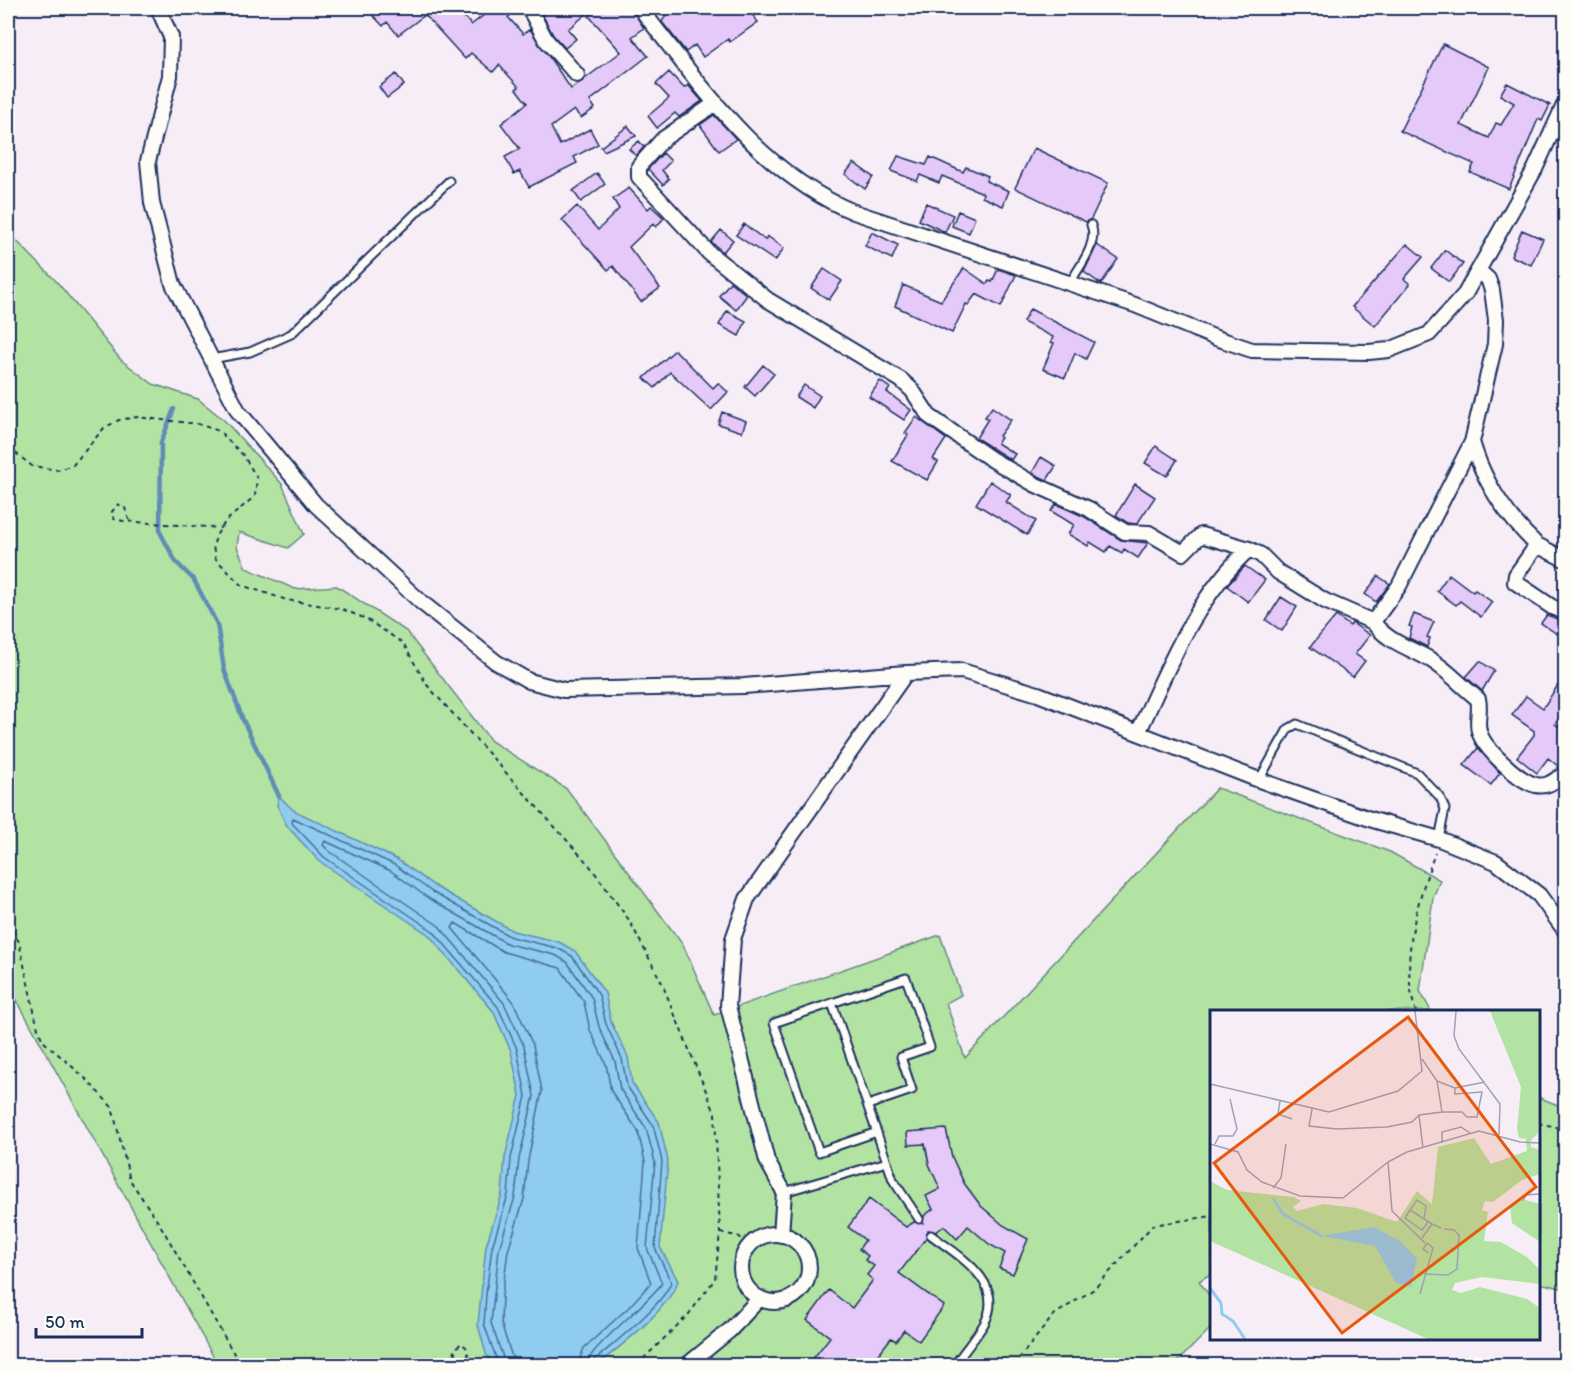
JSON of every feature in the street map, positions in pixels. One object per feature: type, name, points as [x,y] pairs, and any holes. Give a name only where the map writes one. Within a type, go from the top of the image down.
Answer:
[{"type":"street","points":[[158,8],[171,37],[170,76],[147,161],[152,203],[173,284],[211,359],[238,411],[316,505],[422,602],[496,662],[529,681],[564,690],[744,686],[906,673],[962,671],[1038,694],[1259,780],[1372,820],[1439,839],[1496,862],[1539,895],[1566,932]]},
{"type":"street","points":[[529,8],[546,40],[577,75]]},
{"type":"street","points":[[640,8],[716,102],[773,162],[797,182],[835,204],[1070,283],[1252,350],[1369,352],[1389,350],[1429,334],[1465,294],[1479,271],[1535,169],[1566,101]]},
{"type":"street","points":[[716,102],[663,139],[639,166],[639,177],[709,253],[768,300],[901,380],[912,390],[929,416],[991,459],[1034,484],[1089,509],[1125,532],[1149,533],[1183,554],[1200,535],[1249,549],[1261,555],[1278,572],[1325,601],[1373,622],[1386,636],[1430,659],[1454,676],[1478,699],[1480,706],[1478,731],[1484,743],[1525,781],[1538,786],[1545,785],[1566,774]]},
{"type":"street","points":[[1373,622],[1399,586],[1472,442],[1494,344],[1496,320],[1492,290],[1488,279],[1479,271]]},
{"type":"street","points":[[1472,442],[1477,459],[1497,500],[1518,528],[1537,545],[1566,560]]},
{"type":"street","points":[[1537,545],[1516,575],[1515,582],[1552,608],[1566,613]]},
{"type":"street","points":[[1138,733],[1185,633],[1223,576],[1249,549]]},
{"type":"street","points":[[781,1235],[784,1192],[767,1161],[728,1006],[733,939],[747,899],[906,673]]},
{"type":"street","points":[[781,1235],[796,1241],[806,1253],[809,1272],[802,1289],[787,1300],[769,1301],[752,1293],[743,1278],[742,1260],[750,1245],[764,1236],[781,1235]]},
{"type":"street","points":[[686,1365],[730,1330],[760,1298]]},
{"type":"lane","points":[[211,359],[250,352],[291,334],[449,181]]},
{"type":"lane","points":[[1070,283],[1092,242],[1095,232],[1091,225]]},
{"type":"lane","points":[[1259,780],[1288,729],[1297,724],[1417,773],[1440,797],[1445,809],[1439,839]]},
{"type":"lane","points":[[868,1105],[912,1090],[900,1057],[930,1047],[906,978],[774,1023],[819,1152],[877,1132]]},
{"type":"lane","points":[[832,1004],[892,1180],[919,1219]]},
{"type":"lane","points":[[784,1192],[887,1162]]},
{"type":"lane","points":[[931,1235],[982,1276],[991,1299],[985,1322],[954,1365]]},
{"type":"path","points":[[8,447],[32,466],[58,470],[73,465],[110,422],[137,417],[198,424],[219,431],[243,454],[257,478],[255,496],[222,528],[213,546],[215,558],[241,585],[287,600],[342,609],[366,619],[403,643],[427,685],[520,792],[590,866],[629,920],[661,981],[715,1113],[720,1233],[715,1279],[689,1314],[636,1365]]},
{"type":"path","points":[[129,520],[126,508],[118,504],[111,513],[114,519],[222,528]]},
{"type":"path","points":[[1416,1010],[1409,990],[1412,936],[1425,880],[1439,839]]},
{"type":"path","points":[[8,922],[19,942],[38,1029],[43,1041],[84,1077],[112,1107],[130,1180],[162,1228],[242,1365]]},
{"type":"path","points":[[1540,1123],[1566,1129]]},
{"type":"path","points":[[1013,1365],[1054,1315],[1094,1289],[1153,1225],[1210,1216]]},
{"type":"path","points":[[720,1233],[738,1236],[750,1245]]},
{"type":"path","points":[[461,1343],[466,1347],[470,1357],[465,1365],[454,1351],[461,1343]]},
{"type":"green space","points":[[8,232],[57,282],[121,360],[153,384],[198,399],[224,420],[282,484],[304,534],[288,548],[239,532],[237,547],[246,568],[295,589],[337,586],[406,631],[491,741],[567,789],[683,945],[714,1015],[940,935],[961,995],[946,1003],[965,1058],[1217,788],[1390,852],[1440,880],[1433,898],[1420,991],[1430,1010],[1210,1010],[1210,1274],[1199,1281],[1210,1297],[1210,1329],[1173,1366],[218,1365],[8,984]]},
{"type":"green space","points":[[1540,1098],[1565,1108],[1565,1289],[1540,1283]]},
{"type":"water","points":[[279,796],[293,810],[398,860],[436,887],[513,931],[559,942],[575,951],[605,993],[611,1022],[628,1057],[632,1083],[659,1122],[668,1161],[660,1247],[678,1281],[664,1304],[654,1315],[631,1338],[597,1365],[494,1365],[486,1354],[478,1325],[486,1246],[502,1194],[505,1157],[520,1095],[511,1051],[493,1011],[429,935],[319,861],[287,826],[277,805]]},
{"type":"building","points":[[366,8],[457,8],[471,25],[493,8],[520,8],[508,17],[523,34],[530,29],[571,89],[621,52],[589,16],[597,8],[631,8],[644,28],[632,37],[648,56],[590,101],[595,108],[581,118],[574,110],[551,127],[560,145],[590,129],[598,144],[574,157],[577,163],[529,187],[520,171],[514,174],[505,157],[520,149],[501,124],[527,103],[516,89],[519,87],[499,65],[493,72],[471,53],[465,59],[425,15],[398,35],[387,22],[383,26]]},
{"type":"building","points":[[539,8],[594,8],[568,29],[576,39],[565,48],[553,35]]},
{"type":"building","points":[[670,8],[747,8],[758,22],[730,42],[728,39],[703,57],[695,45],[686,52],[662,22]]},
{"type":"building","points":[[1443,44],[1489,67],[1461,125],[1489,138],[1496,123],[1501,125],[1514,103],[1500,95],[1507,83],[1550,105],[1542,121],[1538,119],[1509,189],[1470,172],[1474,164],[1400,131]]},
{"type":"building","points":[[669,72],[684,88],[688,85],[702,101],[679,117],[675,113],[657,128],[648,116],[669,98],[656,84]]},
{"type":"building","points":[[396,74],[404,85],[387,98],[379,87]]},
{"type":"building","points":[[714,115],[736,139],[719,151],[700,125]]},
{"type":"building","points":[[628,126],[636,136],[604,151],[601,147]]},
{"type":"building","points":[[639,141],[644,147],[636,156],[629,149]]},
{"type":"building","points":[[1034,148],[1108,183],[1091,219],[1086,222],[1015,188]]},
{"type":"building","points":[[663,153],[671,161],[662,170],[669,179],[663,185],[648,169]]},
{"type":"building","points":[[898,156],[926,165],[930,157],[963,172],[966,167],[988,176],[986,181],[1009,191],[1003,206],[982,197],[983,193],[942,176],[939,183],[920,175],[917,181],[891,171]]},
{"type":"building","points":[[854,163],[873,177],[865,189],[845,174]]},
{"type":"building","points":[[597,173],[605,184],[581,202],[573,191]]},
{"type":"building","points":[[629,188],[648,209],[651,206],[664,218],[656,227],[653,224],[629,247],[660,288],[641,302],[613,266],[608,270],[562,220],[577,206],[598,230],[619,209],[613,199]]},
{"type":"building","points":[[926,203],[953,215],[945,232],[919,220]]},
{"type":"building","points":[[958,211],[975,218],[969,233],[952,226]]},
{"type":"building","points":[[744,224],[765,240],[767,236],[784,248],[775,261],[736,235]]},
{"type":"building","points":[[721,230],[733,240],[723,252],[711,242]]},
{"type":"building","points":[[1522,230],[1543,239],[1531,265],[1511,256]]},
{"type":"building","points":[[872,232],[898,245],[892,259],[865,246]]},
{"type":"building","points":[[1407,244],[1423,257],[1404,279],[1410,284],[1375,326],[1352,307]]},
{"type":"building","points":[[1097,245],[1118,259],[1101,284],[1084,272]]},
{"type":"building","points":[[1445,250],[1463,264],[1449,282],[1431,268]]},
{"type":"building","points":[[964,268],[987,284],[989,281],[992,282],[998,269],[1016,275],[1001,307],[976,294],[968,305],[966,304],[952,333],[895,306],[903,285],[941,301]]},
{"type":"building","points":[[824,269],[842,281],[829,300],[811,288]]},
{"type":"building","points":[[730,282],[747,295],[736,310],[719,296]]},
{"type":"building","points":[[1030,309],[1094,342],[1086,359],[1075,353],[1065,378],[1043,369],[1054,343],[1051,342],[1053,337],[1023,322]]},
{"type":"building","points":[[727,311],[746,321],[739,336],[719,325]]},
{"type":"building","points":[[675,350],[713,388],[718,383],[728,392],[711,410],[670,372],[655,388],[644,378]]},
{"type":"building","points":[[763,365],[774,374],[755,396],[745,387]]},
{"type":"building","points":[[880,381],[890,388],[887,392],[911,410],[904,420],[869,397]]},
{"type":"building","points":[[804,385],[820,396],[813,408],[796,397]]},
{"type":"building","points":[[992,407],[1011,420],[999,436],[1001,438],[997,443],[1015,454],[1011,460],[976,438],[988,419],[985,417]]},
{"type":"building","points":[[722,412],[746,421],[742,432],[718,424]]},
{"type":"building","points":[[916,417],[946,439],[933,459],[938,462],[927,480],[892,461],[908,435],[905,433]]},
{"type":"building","points":[[1156,446],[1177,460],[1167,476],[1145,463]]},
{"type":"building","points":[[1041,457],[1056,466],[1047,480],[1032,473]]},
{"type":"building","points":[[990,481],[1011,495],[1006,502],[1036,521],[1027,535],[976,504]]},
{"type":"building","points":[[1135,484],[1155,497],[1137,524],[1128,523],[1116,515]]},
{"type":"building","points":[[1056,504],[1085,517],[1121,540],[1148,543],[1138,558],[1124,549],[1122,553],[1110,546],[1106,552],[1090,542],[1088,546],[1068,534],[1074,525],[1051,511]]},
{"type":"building","points":[[1245,566],[1265,580],[1248,602],[1227,586]]},
{"type":"building","points":[[1449,574],[1473,592],[1475,590],[1492,602],[1481,617],[1460,601],[1456,605],[1437,591]]},
{"type":"building","points":[[1378,576],[1390,584],[1376,602],[1365,594]]},
{"type":"building","points":[[1281,597],[1297,607],[1282,631],[1266,620]]},
{"type":"building","points":[[1414,614],[1434,622],[1427,637],[1430,638],[1427,647],[1409,638],[1412,627],[1409,626]]},
{"type":"building","points":[[1547,615],[1565,622],[1557,634],[1541,623]]},
{"type":"building","points":[[1336,616],[1350,626],[1352,623],[1370,635],[1355,654],[1365,661],[1353,677],[1310,647]]},
{"type":"building","points":[[1480,661],[1494,671],[1482,691],[1466,677]]},
{"type":"building","points":[[1566,673],[1566,708],[1555,724],[1566,732],[1566,741],[1559,750],[1566,755],[1566,764],[1559,767],[1548,758],[1537,773],[1517,757],[1534,735],[1534,731],[1512,715],[1526,696],[1543,708]]},
{"type":"building","points":[[1478,748],[1500,773],[1491,785],[1464,765]]},
{"type":"building","points":[[946,1129],[952,1157],[964,1183],[981,1206],[1003,1225],[1028,1239],[1013,1274],[999,1268],[1005,1253],[989,1244],[968,1226],[957,1239],[944,1226],[936,1232],[928,1230],[926,1238],[899,1273],[944,1306],[919,1341],[904,1330],[896,1341],[891,1338],[870,1365],[808,1365],[830,1337],[807,1320],[829,1290],[852,1308],[873,1280],[867,1275],[874,1266],[865,1260],[868,1256],[859,1249],[865,1240],[848,1227],[869,1199],[906,1227],[914,1222],[923,1223],[924,1216],[933,1209],[926,1196],[940,1189],[929,1164],[925,1144],[908,1145],[907,1132]]},
{"type":"waterway","points":[[174,409],[161,442],[160,532],[176,562],[194,580],[217,624],[224,669],[243,720],[279,796]]}]
